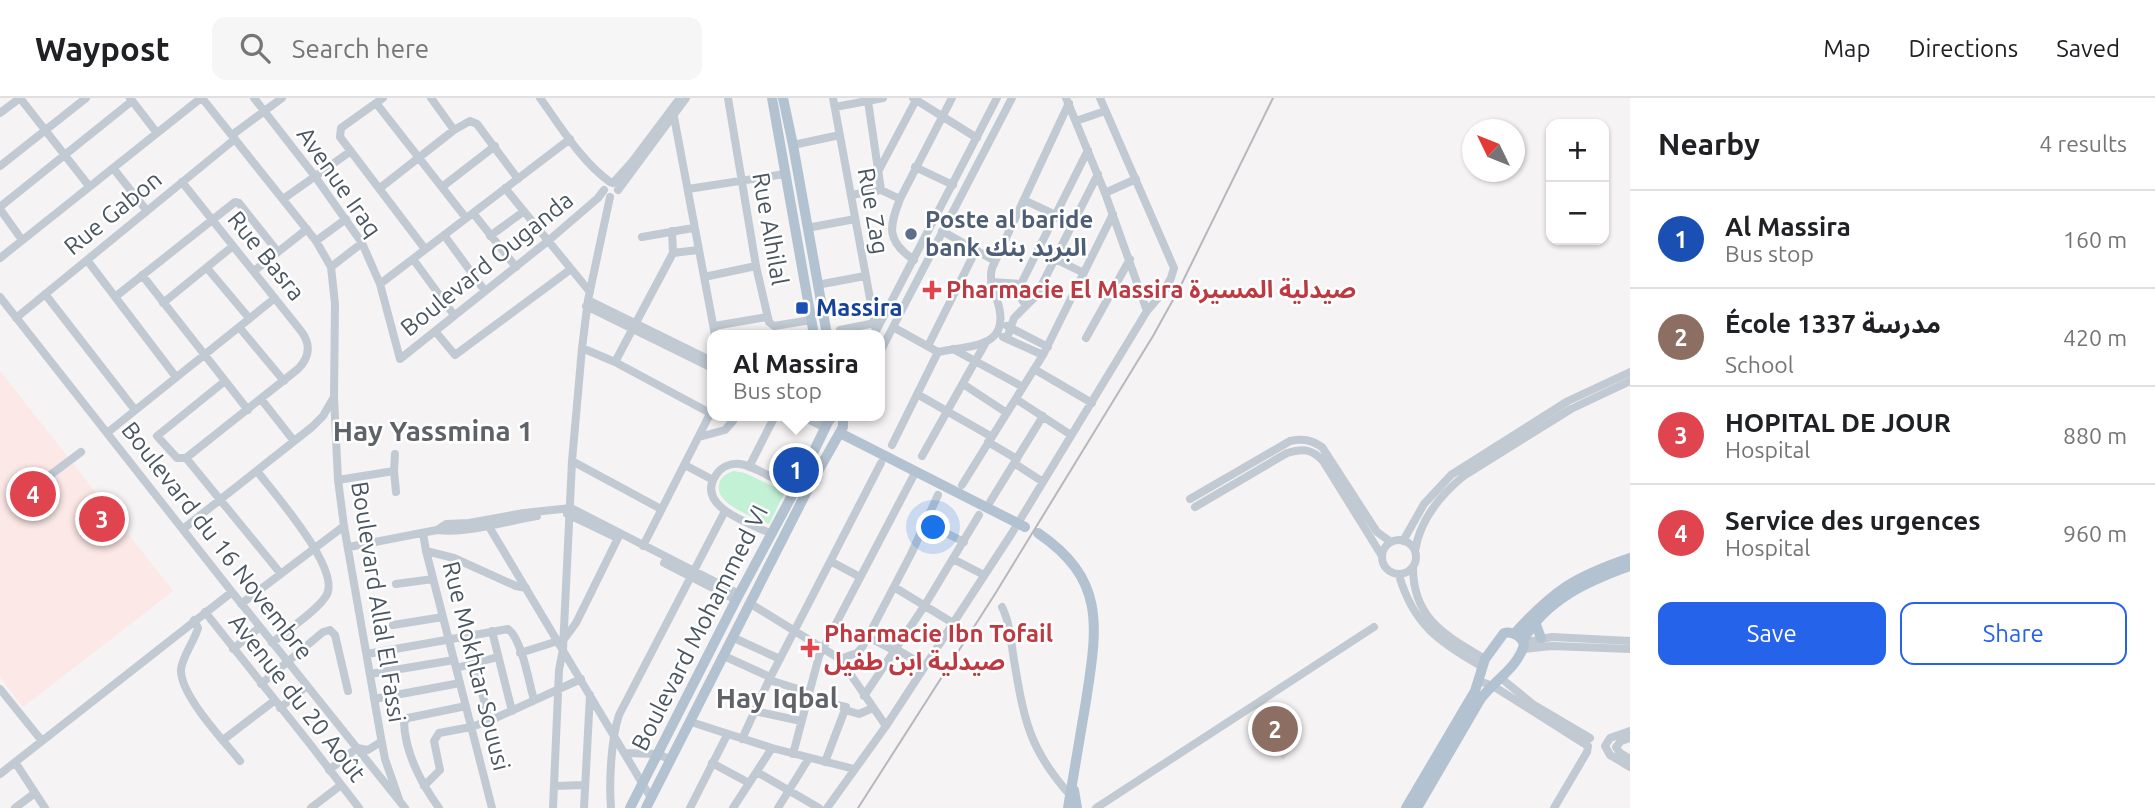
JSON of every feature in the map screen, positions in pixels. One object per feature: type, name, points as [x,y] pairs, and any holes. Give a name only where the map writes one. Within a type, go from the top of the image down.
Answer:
[{"type":"main road","points":[[772,98],[813,330]]},
{"type":"main road","points":[[783,98],[826,330]]},
{"type":"main road","points":[[835,421],[916,471],[1026,527]]},
{"type":"main road","name":"Boulevard Mohammed VI","points":[[630,808],[794,490],[835,421]]},
{"type":"main road","name":"Boulevard Mohammed VI","points":[[646,808],[808,489],[835,421]]},
{"type":"main road","points":[[1038,533],[1052,542],[1075,566],[1089,594],[1094,617],[1095,641],[1068,808]]},
{"type":"main road","points":[[1417,808],[1480,700],[1502,679],[1544,602],[1564,586],[1596,570],[1630,558]]},
{"type":"main road","points":[[1521,642],[1535,622],[1558,601],[1578,588],[1630,566]]},
{"type":"main road","points":[[1535,622],[1541,638]]},
{"type":"main road","points":[[1406,808],[1475,691],[1483,662],[1500,636],[1507,632],[1521,642]]},
{"type":"main road","points":[[1073,782],[1077,808]]},
{"type":"street","points":[[0,113],[20,98],[89,187]]},
{"type":"street","points":[[0,166],[86,98]]},
{"type":"street","points":[[0,258],[201,98]]},
{"type":"street","name":"Boulevard Allal El Fassi","points":[[201,98],[307,229],[331,267],[335,304],[335,430],[344,526],[380,741],[402,805]]},
{"type":"street","name":"Avenue Iraq","points":[[254,98],[314,175],[362,243],[380,284],[400,359]]},
{"type":"street","name":"Rue Gabon","points":[[16,318],[282,98]]},
{"type":"street","points":[[431,98],[454,130]]},
{"type":"street","points":[[540,98],[600,174],[608,190],[582,348],[572,461],[553,808]]},
{"type":"street","name":"Boulevard Ouganda","points":[[672,113],[680,98]]},
{"type":"street","name":"Boulevard Ouganda","points":[[400,359],[608,190],[686,98]]},
{"type":"street","name":"Rue Alhilal","points":[[728,98],[767,317],[771,325],[777,325]]},
{"type":"street","points":[[834,103],[883,98]]},
{"type":"street","points":[[914,260],[900,250],[891,225],[915,167],[952,98]]},
{"type":"street","points":[[839,330],[875,330],[997,98]]},
{"type":"street","points":[[885,342],[1012,98]]},
{"type":"street","points":[[827,808],[886,726],[988,571],[1147,310],[1164,291],[1171,278],[1174,268],[1100,98]]},
{"type":"street","points":[[22,240],[0,208],[131,99],[157,133]]},
{"type":"street","points":[[879,170],[915,99],[943,116],[975,142],[983,153]]},
{"type":"street","points":[[425,249],[340,137],[341,128],[380,101],[442,187],[516,267]]},
{"type":"street","points":[[868,101],[881,190]]},
{"type":"street","points":[[1067,101],[1098,174],[1147,310]]},
{"type":"street","points":[[893,327],[938,352],[986,342],[997,334],[1002,314],[991,282],[992,268],[1067,101]]},
{"type":"street","name":"Rue Zag","points":[[834,103],[875,330]]},
{"type":"street","points":[[1076,121],[1105,111]]},
{"type":"street","points":[[672,113],[715,330]]},
{"type":"street","points":[[380,188],[454,130],[470,121],[477,124],[518,178]]},
{"type":"street","points":[[793,145],[840,135]]},
{"type":"street","points":[[380,284],[570,139]]},
{"type":"street","points":[[442,187],[495,146]]},
{"type":"street","points":[[1026,306],[1019,295],[1021,284],[1088,150]]},
{"type":"street","points":[[283,199],[351,151]]},
{"type":"street","points":[[915,167],[953,185]]},
{"type":"street","points":[[113,168],[147,211]]},
{"type":"street","points":[[688,189],[785,174]]},
{"type":"street","points":[[1007,338],[1014,318],[1037,296],[1098,174]]},
{"type":"street","points":[[1105,193],[1136,179]]},
{"type":"street","name":"Rue Basra","points":[[182,182],[306,338],[309,347],[302,366],[284,381]]},
{"type":"street","points":[[505,188],[571,269],[588,299],[707,365]]},
{"type":"street","points":[[850,194],[881,190],[900,199]]},
{"type":"street","points":[[1024,200],[1056,215]]},
{"type":"street","points":[[115,297],[235,202],[239,203],[278,252]]},
{"type":"street","points":[[490,236],[523,212]]},
{"type":"street","points":[[962,485],[1048,347],[1113,214]]},
{"type":"street","points":[[316,241],[346,219]]},
{"type":"street","points":[[807,228],[855,219]]},
{"type":"street","points":[[642,237],[693,228]]},
{"type":"street","points":[[1049,228],[1066,236]]},
{"type":"street","points":[[254,271],[307,229]]},
{"type":"street","points":[[615,362],[673,253],[672,231]]},
{"type":"street","points":[[942,231],[995,261]]},
{"type":"street","points":[[444,235],[485,291]]},
{"type":"street","points":[[331,267],[362,243]]},
{"type":"street","points":[[163,303],[233,246]]},
{"type":"street","points":[[673,253],[698,250]]},
{"type":"street","points":[[928,346],[976,250]]},
{"type":"street","points":[[1055,258],[1084,273]]},
{"type":"street","points":[[413,259],[454,315]]},
{"type":"street","points":[[1086,338],[1130,259]]},
{"type":"street","points":[[87,260],[176,377]]},
{"type":"street","points":[[704,277],[756,266]]},
{"type":"street","points":[[207,268],[249,318]]},
{"type":"street","points":[[435,331],[455,355],[571,269]]},
{"type":"street","points":[[142,275],[248,410]]},
{"type":"street","points":[[817,285],[865,276]]},
{"type":"street","points":[[991,282],[1021,284]]},
{"type":"street","points":[[898,289],[909,295]]},
{"type":"street","points":[[45,294],[135,410]]},
{"type":"street","name":"Boulevard du 16 Novembre","points":[[0,297],[402,805]]},
{"type":"street","points":[[107,433],[275,298]]},
{"type":"street","points":[[719,330],[767,317]]},
{"type":"street","points":[[778,330],[777,325],[811,320]]},
{"type":"street","points":[[1001,324],[1048,347]]},
{"type":"street","points":[[635,326],[707,359]]},
{"type":"street","points":[[225,381],[157,436],[172,454],[180,459],[186,458],[284,381],[239,327]]},
{"type":"street","points":[[997,334],[1043,355]]},
{"type":"street","points":[[922,456],[986,342]]},
{"type":"street","points":[[582,348],[707,409]]},
{"type":"street","points":[[953,349],[1023,387]]},
{"type":"street","points":[[892,445],[938,352]]},
{"type":"street","points":[[1034,369],[1092,403]]},
{"type":"street","points":[[1403,541],[1424,504],[1451,475],[1558,407],[1630,372]]},
{"type":"street","points":[[1415,551],[1410,544],[1403,541],[1391,542],[1381,537],[1322,447],[1313,441],[1290,441],[1193,503],[1287,453],[1299,449],[1308,450],[1323,461],[1382,556],[1385,568],[1399,575],[1409,572],[1413,567],[1420,531],[1430,510],[1449,488],[1465,475],[1571,409],[1630,381]]},
{"type":"street","points":[[962,384],[1007,413]]},
{"type":"street","points":[[917,394],[948,411],[990,440],[1043,482]]},
{"type":"street","points":[[183,529],[317,422],[334,397]]},
{"type":"street","points":[[261,399],[294,441]]},
{"type":"street","points":[[1016,399],[1071,435]]},
{"type":"street","points":[[990,502],[1044,416]]},
{"type":"street","points":[[643,546],[707,420]]},
{"type":"street","points":[[699,438],[725,430],[733,421]]},
{"type":"street","points":[[749,467],[772,421]]},
{"type":"street","points":[[317,422],[335,430]]},
{"type":"street","points":[[41,482],[81,452]]},
{"type":"street","points":[[395,454],[396,492]]},
{"type":"street","points":[[186,458],[281,574]]},
{"type":"street","points":[[572,461],[661,509]]},
{"type":"street","points":[[742,738],[881,463]]},
{"type":"street","points":[[772,534],[725,511],[715,501],[711,487],[713,480],[718,472],[732,464],[741,464],[794,490]]},
{"type":"street","points":[[685,465],[713,480]]},
{"type":"street","points":[[257,471],[315,548],[327,575],[328,594],[272,643]]},
{"type":"street","points":[[338,480],[394,471]]},
{"type":"street","points":[[793,754],[815,665],[916,471]]},
{"type":"street","points":[[848,672],[894,587],[938,495]]},
{"type":"street","points":[[349,547],[436,530],[446,524],[487,523],[524,513],[570,511],[738,597]]},
{"type":"street","points":[[611,723],[725,511]]},
{"type":"street","points":[[864,696],[925,605],[979,515]]},
{"type":"street","points":[[487,523],[590,695],[611,723],[615,737],[651,798]]},
{"type":"street","points":[[926,523],[964,542]]},
{"type":"street","points":[[241,604],[344,526]]},
{"type":"street","name":"Rue Mokhtar Souusi","points":[[423,533],[492,808]]},
{"type":"street","points":[[619,536],[643,546],[692,575]]},
{"type":"street","points":[[520,653],[561,644],[576,623],[619,536]]},
{"type":"street","points":[[1382,556],[1391,542]]},
{"type":"street","points":[[426,551],[454,558],[526,588]]},
{"type":"street","points":[[953,559],[988,571]]},
{"type":"street","points":[[832,562],[860,577]]},
{"type":"street","points":[[1413,567],[1416,592],[1429,619],[1446,636],[1483,662]]},
{"type":"street","points":[[1399,575],[1406,597],[1424,625],[1445,645],[1483,662]]},
{"type":"street","points":[[396,584],[433,579]]},
{"type":"street","points":[[894,587],[953,623]]},
{"type":"street","points":[[0,774],[232,592]]},
{"type":"street","points":[[751,604],[839,659],[886,726]]},
{"type":"street","points":[[1002,607],[1031,735],[1041,759],[1070,795]]},
{"type":"street","name":"Avenue du 20 Août","points":[[205,612],[359,808]]},
{"type":"street","points":[[393,625],[443,617]]},
{"type":"street","points":[[194,621],[198,628],[181,671],[183,681],[193,703],[240,761]]},
{"type":"street","points":[[233,649],[260,627]]},
{"type":"street","points":[[1096,808],[1374,627]]},
{"type":"street","points":[[261,684],[330,629],[335,635],[348,691]]},
{"type":"street","points":[[367,654],[505,629],[512,632],[534,700]]},
{"type":"street","points":[[492,631],[512,711]]},
{"type":"street","points":[[868,637],[925,666]]},
{"type":"street","points":[[1521,642],[1565,637],[1630,641]]},
{"type":"street","points":[[734,638],[780,659]]},
{"type":"street","points":[[1521,642],[1630,649]]},
{"type":"street","points":[[839,659],[857,653]]},
{"type":"street","points":[[724,656],[807,695],[846,707],[825,762]]},
{"type":"street","points":[[370,674],[475,664],[498,657]]},
{"type":"street","points":[[475,664],[489,721]]},
{"type":"street","points":[[424,786],[440,770],[434,741],[437,734],[489,721],[581,679]]},
{"type":"street","points":[[1502,679],[1527,701],[1590,738]]},
{"type":"street","points":[[1479,681],[1493,686],[1588,746],[1554,808]]},
{"type":"street","points":[[374,699],[460,683]]},
{"type":"street","points":[[223,740],[307,686]]},
{"type":"street","points":[[0,689],[42,741]]},
{"type":"street","points":[[584,808],[590,695]]},
{"type":"street","points":[[439,808],[424,786],[411,758],[404,722],[408,718],[466,706]]},
{"type":"street","points":[[845,710],[859,714],[873,708]]},
{"type":"street","points":[[754,711],[801,721]]},
{"type":"street","points":[[691,722],[772,748],[854,769]]},
{"type":"street","points":[[588,724],[611,723]]},
{"type":"street","points":[[1630,731],[1610,738],[1605,746],[1610,755],[1630,767]]},
{"type":"street","points":[[690,808],[727,735]]},
{"type":"street","points":[[611,808],[615,737]]},
{"type":"street","points":[[1630,738],[1621,741],[1616,747],[1630,759]]},
{"type":"street","points":[[329,769],[357,748],[368,750],[380,741]]},
{"type":"street","name":"Boulevard Allal El Fassi","points":[[373,768],[380,741]]},
{"type":"street","points":[[733,808],[772,748]]},
{"type":"street","points":[[625,753],[658,754],[671,760]]},
{"type":"street","points":[[778,808],[809,758]]},
{"type":"street","points":[[373,768],[385,759]]},
{"type":"street","points":[[15,762],[45,808]]},
{"type":"street","points":[[712,763],[749,783]]},
{"type":"street","points":[[757,772],[819,808]]},
{"type":"street","points":[[311,808],[341,785]]},
{"type":"street","points":[[554,786],[585,785]]},
{"type":"street","points":[[15,808],[35,793]]},
{"type":"shaded area","points":[[0,371],[173,591],[23,707],[0,677]]},
{"type":"shaded area","points":[[1272,705],[1300,739],[1283,760],[1250,720]]},
{"type":"green space","points":[[734,471],[745,473],[785,492],[769,524],[737,509],[723,499],[719,492],[720,482],[724,476]]},
{"type":"railway","points":[[858,808],[995,594],[1153,336],[1273,98]]},
{"type":"place","name":"Poste al baride bank البريد بنك","points":[[911,234]]},
{"type":"place","name":"Pharmacie El Massira صيدلية المسيرة","points":[[932,290]]},
{"type":"place","name":"Massira","points":[[802,308]]},
{"type":"place","name":"Al Massira","points":[[796,470]]},
{"type":"place","name":"Service des urgences","points":[[33,494]]},
{"type":"place","name":"HOPITAL DE JOUR","points":[[102,519]]},
{"type":"place","name":"Pharmacie Ibn Tofail صيدلية ابن طفيل","points":[[810,648]]},
{"type":"place","name":"École مدرسة 1337","points":[[1275,729]]},
{"type":"district","name":"Hay Yassmina 1","points":[[433,431]]},
{"type":"district","name":"Hay Iqbal","points":[[777,698]]}]
